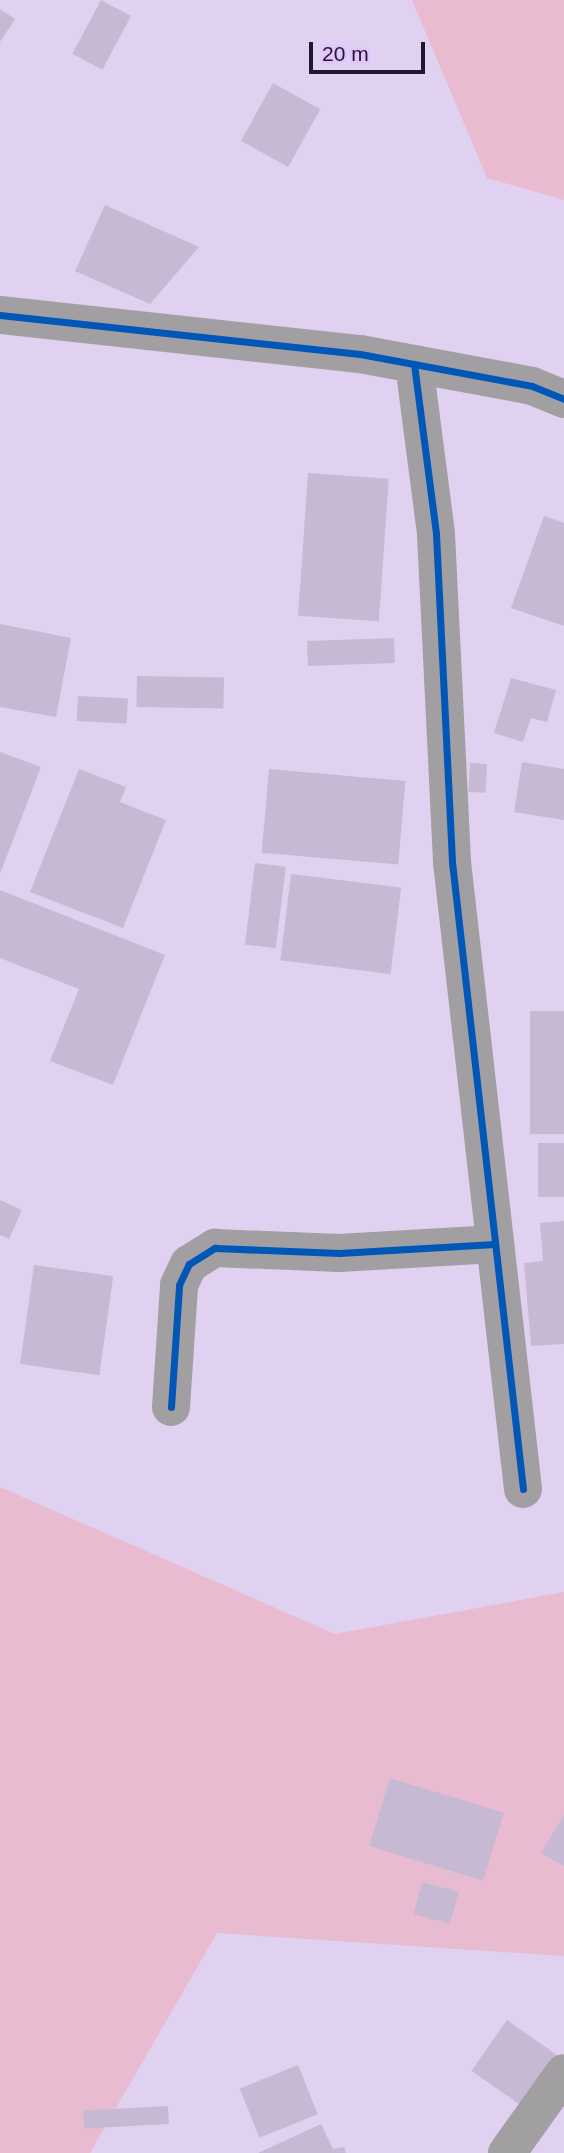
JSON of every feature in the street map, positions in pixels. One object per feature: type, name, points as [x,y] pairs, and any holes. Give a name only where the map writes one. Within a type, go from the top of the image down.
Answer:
[{"type":"street","points":[[0,315],[414,364],[532,386],[564,399]]},
{"type":"street","points":[[414,364],[436,534],[453,862],[523,1489]]},
{"type":"street","points":[[171,1407],[179,1285],[189,1264],[215,1248],[339,1253],[495,1244]]},
{"type":"street","points":[[507,2153],[564,2074]]},
{"type":"shaded area","points":[[412,0],[564,0],[564,200],[487,178]]},
{"type":"shaded area","points":[[0,1487],[335,1634],[564,1592],[564,1956],[217,1933],[90,2153],[0,2153]]},
{"type":"building","points":[[101,0],[131,16],[102,70],[72,54]]},
{"type":"building","points":[[0,9],[15,19],[0,42]]},
{"type":"building","points":[[273,83],[320,109],[288,167],[241,141]]},
{"type":"building","points":[[105,205],[199,247],[150,304],[75,271]]},
{"type":"building","points":[[308,473],[389,479],[379,621],[298,616]]},
{"type":"building","points":[[544,516],[564,523],[564,626],[511,608]]},
{"type":"building","points":[[0,624],[71,638],[56,717],[0,707]]},
{"type":"building","points":[[394,638],[395,663],[308,666],[307,641]]},
{"type":"building","points":[[137,676],[224,678],[223,709],[136,707]]},
{"type":"building","points":[[511,678],[556,690],[547,722],[531,718],[523,742],[494,733]]},
{"type":"building","points":[[78,696],[128,699],[127,724],[77,721]]},
{"type":"building","points":[[0,752],[41,767],[0,874]]},
{"type":"building","points":[[522,762],[564,769],[564,820],[514,812]]},
{"type":"building","points":[[470,763],[487,764],[485,793],[468,792]]},
{"type":"building","points":[[79,769],[126,787],[120,802],[166,820],[123,928],[30,892]]},
{"type":"building","points":[[269,769],[405,781],[398,865],[262,853]]},
{"type":"building","points":[[255,863],[286,867],[276,948],[245,944]]},
{"type":"building","points":[[291,874],[401,888],[391,974],[280,960]]},
{"type":"building","points":[[0,890],[165,955],[113,1085],[50,1061],[79,989],[0,958]]},
{"type":"building","points":[[530,1011],[564,1011],[564,1134],[530,1134]]},
{"type":"building","points":[[538,1143],[564,1143],[564,1197],[538,1197]]},
{"type":"building","points":[[0,1200],[22,1210],[9,1239],[0,1235]]},
{"type":"building","points":[[564,1221],[564,1344],[531,1346],[524,1263],[543,1261],[540,1223]]},
{"type":"building","points":[[34,1265],[113,1276],[99,1375],[20,1364]]},
{"type":"building","points":[[390,1778],[504,1813],[483,1881],[369,1846]]},
{"type":"building","points":[[564,1815],[564,1866],[541,1853]]},
{"type":"building","points":[[422,1882],[459,1892],[450,1924],[413,1914]]},
{"type":"building","points":[[507,2020],[558,2056],[522,2106],[471,2071]]},
{"type":"building","points":[[298,2065],[318,2114],[259,2138],[240,2089]]},
{"type":"building","points":[[168,2106],[169,2124],[84,2128],[83,2110]]},
{"type":"building","points":[[321,2124],[333,2149],[344,2147],[346,2153],[258,2153]]},
{"type":"cycle path","points":[[0,315],[360,354],[532,386],[564,399]]},
{"type":"cycle path","points":[[414,364],[436,534],[452,862],[523,1489]]},
{"type":"cycle path","points":[[171,1407],[179,1285],[189,1264],[215,1248],[339,1253],[495,1244]]}]
